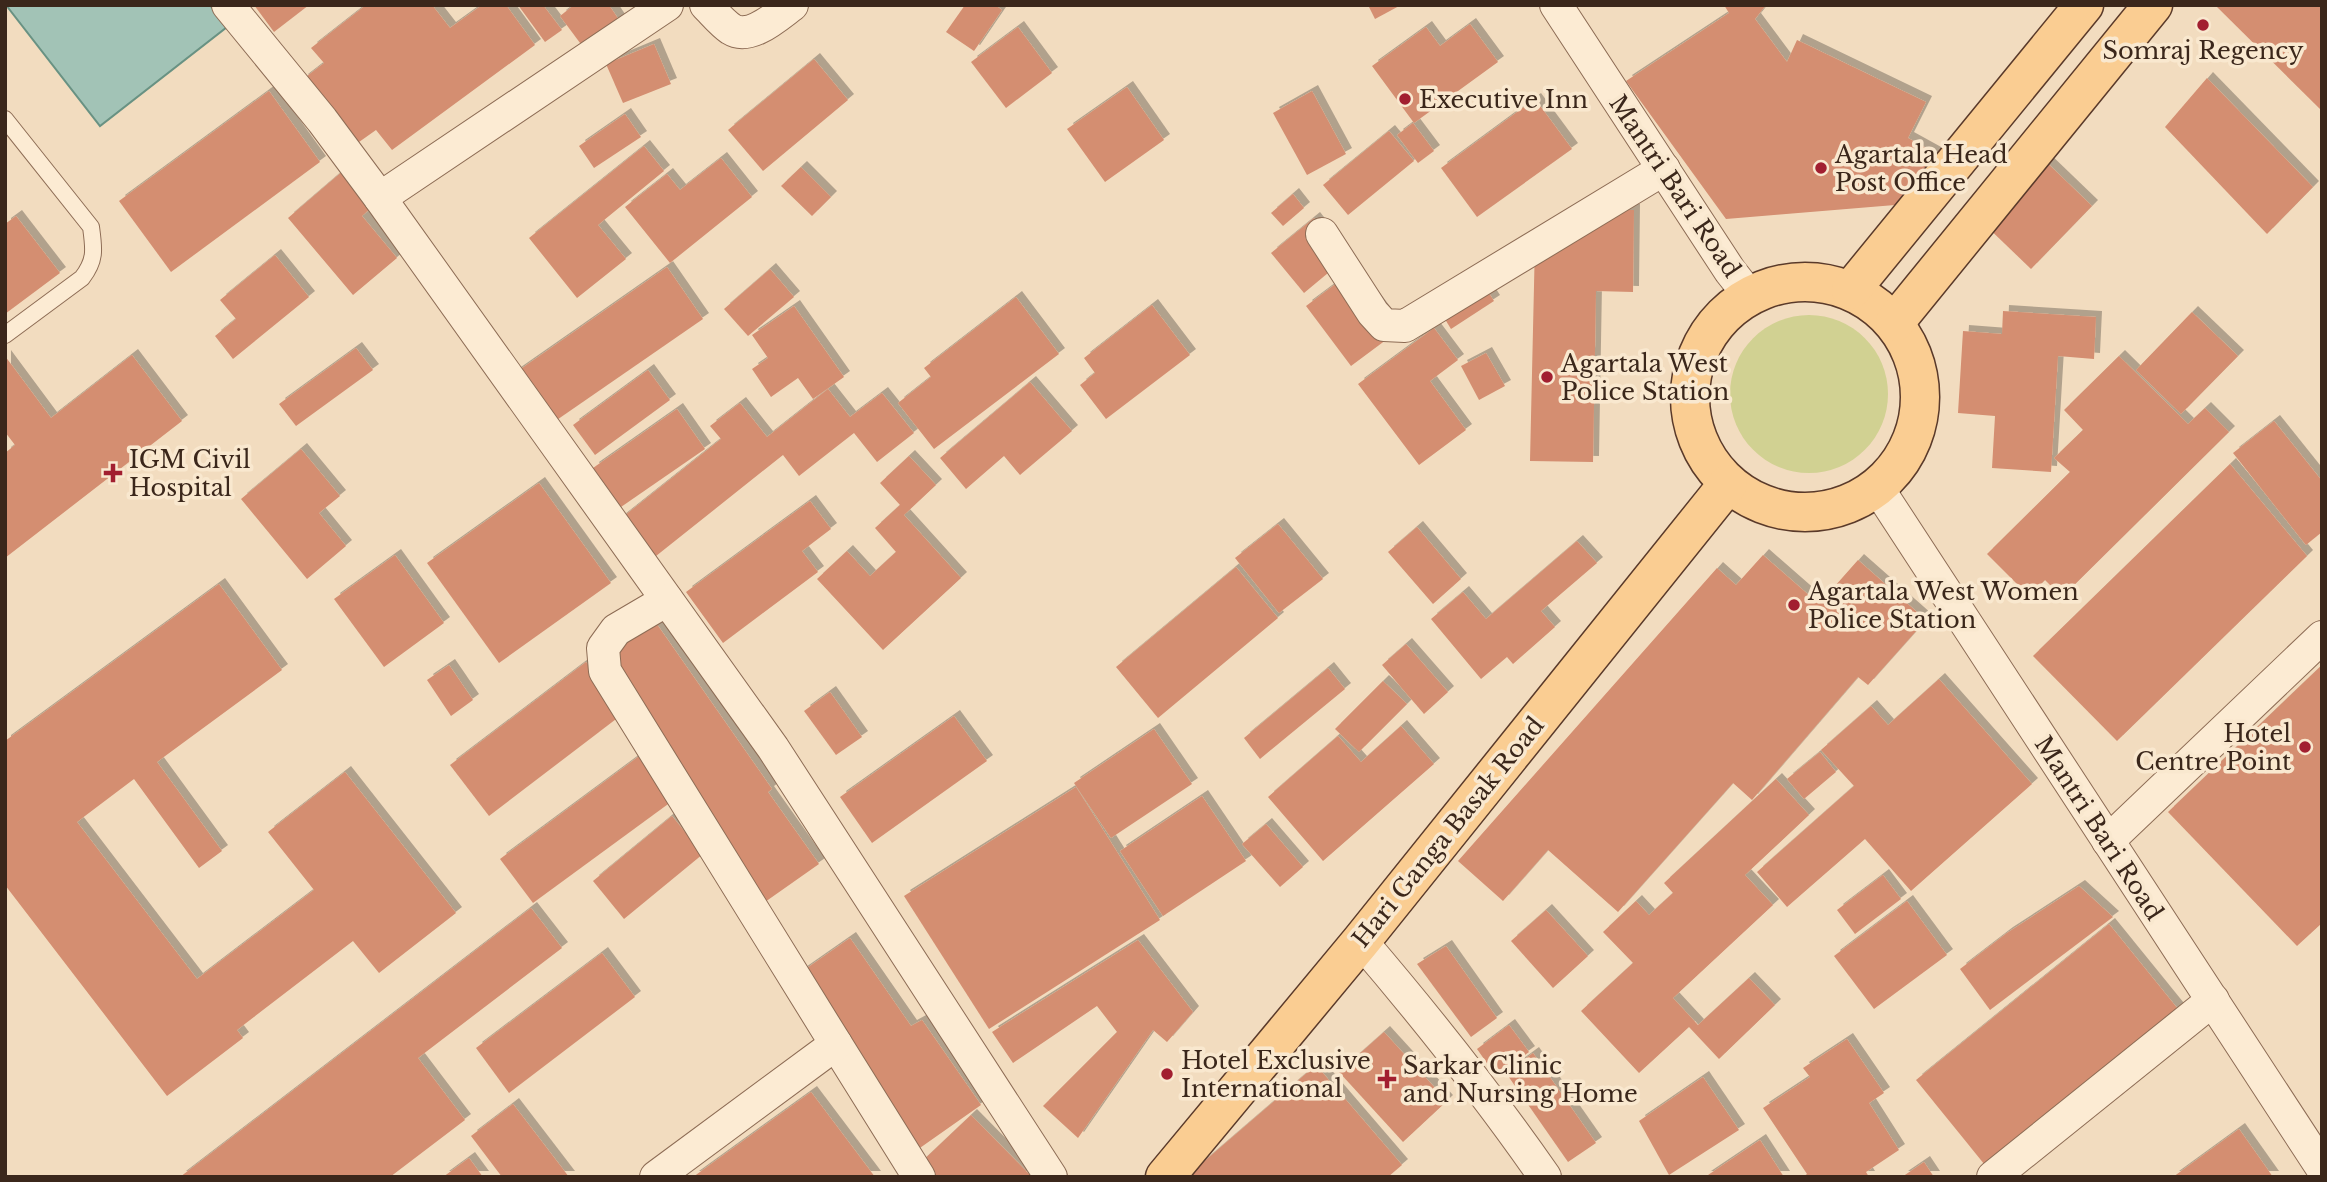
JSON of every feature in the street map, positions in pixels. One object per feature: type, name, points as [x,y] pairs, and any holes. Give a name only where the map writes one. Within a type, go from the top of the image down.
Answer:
[{"type":"main road","points":[[1851,290],[2084,5]]},
{"type":"main road","points":[[1895,322],[2152,5]]},
{"type":"main road","points":[[1817,281],[1851,290],[1874,303],[1895,322],[1911,348],[1920,378],[1920,408],[1913,438],[1899,465],[1877,487],[1849,504],[1818,512],[1785,511],[1754,501],[1728,484],[1704,455],[1692,421],[1690,384],[1699,349],[1720,318],[1749,295],[1781,283],[1793,282],[1817,281]]},
{"type":"main road","name":"Hari Ganga Basak Road","points":[[1165,1177],[1361,941],[1728,484]]},
{"type":"street","points":[[228,5],[380,198],[773,748],[1051,1177]]},
{"type":"street","points":[[380,198],[667,5]]},
{"type":"street","points":[[706,5],[732,29],[742,33],[764,25],[792,5]]},
{"type":"street","name":"Mantri Bari Road","points":[[1556,5],[1730,271],[1749,295]]},
{"type":"street","points":[[1322,234],[1373,313],[1384,325],[1405,326],[1664,169]]},
{"type":"street","name":"Mantri Bari Road","points":[[1877,487],[2322,1168]]},
{"type":"street","points":[[667,600],[616,631],[603,648],[605,671],[919,1177]]},
{"type":"street","points":[[2108,841],[2322,636]]},
{"type":"street","points":[[1361,941],[1499,1110],[1545,1177]]},
{"type":"street","points":[[1993,1177],[2213,1000]]},
{"type":"street","points":[[656,1177],[836,1044]]},
{"type":"lane","points":[[5,119],[90,227],[94,250],[91,266],[82,278],[5,335]]},
{"type":"green space","points":[[1809,315],[1839,321],[1865,338],[1882,364],[1888,394],[1882,424],[1865,450],[1839,467],[1809,473],[1779,467],[1753,450],[1736,424],[1730,394],[1736,364],[1753,338],[1779,321]]},
{"type":"shaded area","points":[[6,5],[210,5],[227,27],[100,126]]},
{"type":"building","points":[[254,5],[309,5],[274,32]]},
{"type":"building","points":[[366,5],[432,5],[450,28],[482,5],[506,5],[535,45],[392,150],[376,130],[352,147],[302,80],[324,63],[311,48]]},
{"type":"building","points":[[518,5],[543,5],[562,30],[545,42]]},
{"type":"building","points":[[574,5],[609,5],[619,20],[583,47],[560,16]]},
{"type":"building","points":[[965,5],[995,5],[1002,10],[974,51],[946,32]]},
{"type":"building","points":[[1368,5],[1401,5],[1375,19]]},
{"type":"building","points":[[1724,5],[1766,5],[1755,19],[1787,62],[1797,40],[1926,102],[1908,138],[1937,154],[1907,204],[1726,219],[1626,81],[1729,13]]},
{"type":"building","points":[[2215,5],[2322,5],[2322,111]]},
{"type":"building","points":[[1470,24],[1498,62],[1414,123],[1372,66],[1426,27],[1440,46]]},
{"type":"building","points":[[1018,27],[1052,73],[1006,108],[971,62]]},
{"type":"building","points":[[654,44],[671,84],[623,103],[606,64]]},
{"type":"building","points":[[814,59],[848,100],[763,171],[728,130]]},
{"type":"building","points":[[2207,78],[2313,187],[2267,234],[2165,127]]},
{"type":"building","points":[[1127,87],[1164,140],[1105,182],[1067,129]]},
{"type":"building","points":[[269,91],[320,162],[171,272],[119,201]]},
{"type":"building","points":[[1312,91],[1346,154],[1307,175],[1273,113]]},
{"type":"building","points":[[1535,99],[1572,149],[1477,217],[1441,168]]},
{"type":"building","points":[[625,114],[641,137],[594,168],[579,146]]},
{"type":"building","points":[[1413,123],[1434,151],[1418,163],[1397,135]]},
{"type":"building","points":[[1389,131],[1414,161],[1348,215],[1323,185]]},
{"type":"building","points":[[644,146],[664,171],[598,225],[626,259],[577,298],[529,238]]},
{"type":"building","points":[[2040,156],[2092,206],[2031,269],[1979,219]]},
{"type":"building","points":[[721,158],[752,197],[670,263],[625,207],[667,174],[680,190]]},
{"type":"building","points":[[801,167],[831,197],[812,216],[781,186]]},
{"type":"building","points":[[344,170],[374,205],[362,216],[397,258],[353,295],[288,218]]},
{"type":"building","points":[[1293,194],[1304,208],[1283,226],[1271,213]]},
{"type":"building","points":[[1576,210],[1634,210],[1633,292],[1596,291],[1593,462],[1530,461],[1535,242],[1576,242]]},
{"type":"building","points":[[16,216],[60,273],[5,314],[5,224]]},
{"type":"building","points":[[1314,218],[1346,258],[1304,293],[1271,253]]},
{"type":"building","points":[[275,255],[309,297],[233,359],[215,336],[236,319],[220,300]]},
{"type":"building","points":[[667,267],[703,319],[551,424],[515,373]]},
{"type":"building","points":[[770,269],[794,297],[748,336],[724,309]]},
{"type":"building","points":[[1353,271],[1398,331],[1351,366],[1306,306]]},
{"type":"building","points":[[1483,284],[1494,301],[1451,329],[1440,311]]},
{"type":"building","points":[[1016,297],[1059,354],[934,449],[898,403],[931,377],[924,368]]},
{"type":"building","points":[[1152,305],[1190,355],[1106,419],[1080,385],[1095,373],[1084,358]]},
{"type":"building","points":[[794,306],[844,377],[813,399],[798,378],[771,397],[752,369],[768,358],[752,335]]},
{"type":"building","points":[[2003,311],[2096,317],[2094,359],[2058,356],[2051,472],[1992,468],[1995,416],[1958,413],[1963,331],[2002,334]]},
{"type":"building","points":[[2192,312],[2238,356],[2181,414],[2136,370]]},
{"type":"building","points":[[1434,328],[1458,360],[1430,381],[1466,430],[1419,465],[1358,384]]},
{"type":"building","points":[[356,348],[373,370],[296,426],[279,404]]},
{"type":"building","points":[[1486,353],[1505,386],[1479,400],[1461,366]]},
{"type":"building","points":[[132,355],[182,421],[5,558],[5,453],[15,445],[5,432],[5,356],[51,418]]},
{"type":"building","points":[[2119,356],[2188,424],[2205,408],[2229,432],[2062,597],[2045,580],[2029,596],[1987,554],[2070,472],[2054,458],[2083,430],[2064,410]]},
{"type":"building","points":[[648,370],[670,400],[595,455],[573,425]]},
{"type":"building","points":[[1030,382],[1072,431],[1020,475],[1004,456],[966,489],[940,458]]},
{"type":"building","points":[[828,389],[850,417],[882,393],[914,433],[877,462],[854,433],[799,476],[783,455],[651,560],[619,520],[721,439],[710,426],[740,403],[767,437]]},
{"type":"building","points":[[677,409],[705,449],[621,507],[593,468]]},
{"type":"building","points":[[2274,421],[2322,481],[2322,532],[2306,545],[2233,453]]},
{"type":"building","points":[[301,449],[340,496],[319,513],[346,546],[307,579],[241,499]]},
{"type":"building","points":[[909,456],[936,485],[904,515],[961,578],[883,650],[817,579],[847,551],[870,576],[896,552],[875,528],[900,505],[880,483]]},
{"type":"building","points":[[2230,464],[2307,556],[2117,741],[2033,656]]},
{"type":"building","points":[[539,483],[611,583],[499,663],[427,563]]},
{"type":"building","points":[[810,501],[831,529],[802,551],[818,572],[723,643],[686,592]]},
{"type":"building","points":[[1278,524],[1323,579],[1279,613],[1235,558]]},
{"type":"building","points":[[1417,527],[1461,579],[1433,604],[1388,552]]},
{"type":"building","points":[[1577,541],[1597,563],[1541,611],[1555,627],[1513,664],[1507,657],[1481,679],[1431,619],[1463,592],[1486,619]]},
{"type":"building","points":[[395,555],[444,623],[384,667],[334,599]]},
{"type":"building","points":[[1763,555],[1819,604],[1858,560],[1926,620],[1868,685],[1858,677],[1752,800],[1733,783],[1618,912],[1548,850],[1503,901],[1458,861],[1717,568],[1736,585]]},
{"type":"building","points":[[1236,567],[1278,618],[1158,718],[1116,667]]},
{"type":"building","points":[[219,584],[282,670],[157,762],[222,851],[199,868],[134,779],[77,822],[197,979],[314,890],[268,832],[345,772],[456,913],[379,973],[353,941],[237,1030],[243,1038],[167,1096],[5,885],[5,741]]},
{"type":"building","points":[[649,613],[772,789],[768,792],[819,864],[765,902],[592,654]]},
{"type":"building","points":[[1406,644],[1448,692],[1424,714],[1382,665]]},
{"type":"building","points":[[586,662],[624,713],[489,816],[450,765]]},
{"type":"building","points":[[449,665],[473,700],[451,716],[427,680]]},
{"type":"building","points":[[2322,665],[2322,923],[2297,946],[2168,812]]},
{"type":"building","points":[[1328,668],[1345,689],[1260,759],[1244,738]]},
{"type":"building","points":[[1939,679],[2032,784],[1911,891],[1865,839],[1787,907],[1757,872],[1854,786],[1821,750],[1871,706],[1888,725]]},
{"type":"building","points":[[1383,681],[1407,704],[1359,752],[1335,729]]},
{"type":"building","points":[[830,692],[862,737],[836,755],[804,711]]},
{"type":"building","points":[[954,716],[987,761],[872,843],[840,797]]},
{"type":"building","points":[[1401,726],[1434,764],[1323,861],[1268,797],[1338,736],[1361,762]]},
{"type":"building","points":[[1154,729],[1192,784],[1111,838],[1074,783]]},
{"type":"building","points":[[1820,752],[1836,772],[1804,799],[1787,779]]},
{"type":"building","points":[[642,754],[675,799],[533,903],[500,859]]},
{"type":"building","points":[[1776,779],[1809,815],[1745,875],[1773,905],[1673,998],[1698,1025],[1749,978],[1775,1005],[1719,1059],[1689,1027],[1639,1073],[1581,1011],[1633,963],[1603,932],[1636,901],[1649,915],[1673,893],[1664,883]]},
{"type":"building","points":[[1076,787],[1160,920],[989,1029],[904,896]]},
{"type":"building","points":[[1202,796],[1246,861],[1163,916],[1120,851]]},
{"type":"building","points":[[672,816],[703,854],[624,919],[593,881]]},
{"type":"building","points":[[1266,824],[1303,867],[1280,887],[1242,844]]},
{"type":"building","points":[[1883,875],[1901,899],[1855,934],[1837,910]]},
{"type":"building","points":[[2079,886],[2113,917],[1990,1010],[1960,969],[2007,933]]},
{"type":"building","points":[[1907,901],[1947,955],[1874,1009],[1834,956]]},
{"type":"building","points":[[531,908],[562,948],[418,1058],[465,1120],[390,1177],[180,1177]]},
{"type":"building","points":[[1546,910],[1588,956],[1553,988],[1511,941]]},
{"type":"building","points":[[2109,924],[2182,1014],[1989,1170],[1916,1080]]},
{"type":"building","points":[[850,938],[911,1026],[922,1020],[981,1105],[917,1150],[797,975]]},
{"type":"building","points":[[1138,940],[1193,1012],[1167,1042],[1153,1030],[1078,1138],[1043,1106],[1117,1032],[1097,1006],[1013,1063],[992,1032]]},
{"type":"building","points":[[1446,946],[1497,1018],[1471,1037],[1417,964]]},
{"type":"building","points":[[602,953],[635,997],[509,1093],[476,1048]]},
{"type":"building","points":[[1509,1025],[1529,1052],[1496,1076],[1477,1049]]},
{"type":"building","points":[[1384,1032],[1447,1101],[1403,1142],[1339,1072]]},
{"type":"building","points":[[1847,1039],[1884,1093],[1869,1103],[1899,1150],[1866,1172],[1869,1177],[1803,1177],[1807,1174],[1763,1108],[1810,1077],[1803,1068]]},
{"type":"building","points":[[1533,1053],[1596,1143],[1568,1162],[1506,1073]]},
{"type":"building","points":[[1316,1065],[1402,1165],[1388,1177],[1186,1177]]},
{"type":"building","points":[[1703,1077],[1739,1130],[1669,1175],[1639,1121]]},
{"type":"building","points":[[811,1092],[875,1177],[693,1177]]},
{"type":"building","points":[[513,1104],[569,1177],[502,1177],[471,1136]]},
{"type":"building","points":[[971,1115],[1032,1177],[925,1177],[916,1167]]},
{"type":"building","points":[[2239,1129],[2273,1177],[2173,1177]]},
{"type":"building","points":[[1760,1140],[1784,1177],[1705,1177]]},
{"type":"building","points":[[469,1158],[483,1177],[443,1177]]},
{"type":"building","points":[[1924,1162],[1934,1177],[1902,1177]]},
{"type":"place","name":"Somraj Regency","points":[[2203,25]]},
{"type":"place","name":"Executive Inn","points":[[1405,99]]},
{"type":"place","name":"Agartala Head Post Office","points":[[1821,168]]},
{"type":"place","name":"Agartala West Police Station","points":[[1547,377]]},
{"type":"place","name":"IGM Civil Hospital","points":[[113,473]]},
{"type":"place","name":"Agartala West Women Police Station","points":[[1794,605]]},
{"type":"place","name":"Hotel Centre Point","points":[[2305,747]]},
{"type":"place","name":"Hotel Exclusive International","points":[[1167,1074]]},
{"type":"place","name":"Sarkar Clinic and Nursing Home","points":[[1387,1079]]}]
